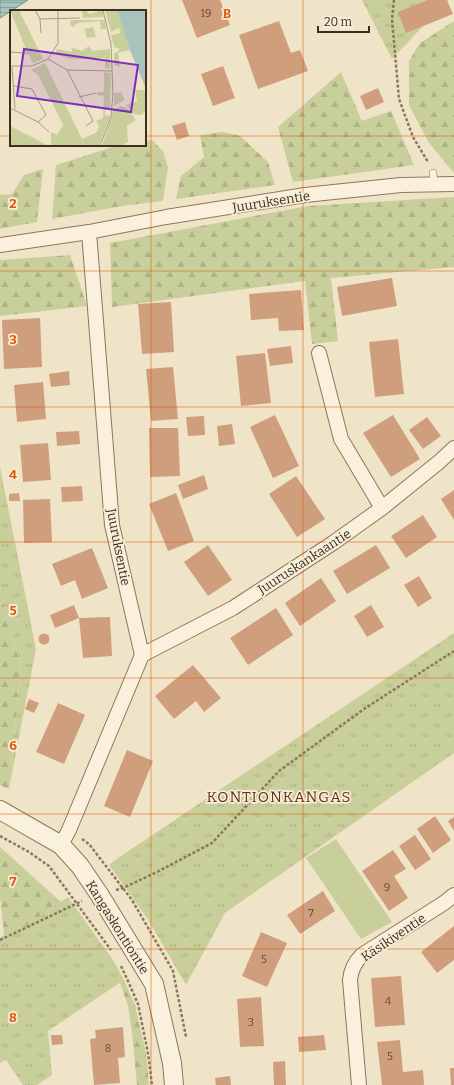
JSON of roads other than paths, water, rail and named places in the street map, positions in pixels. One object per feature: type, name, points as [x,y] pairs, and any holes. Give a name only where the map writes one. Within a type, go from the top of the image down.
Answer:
[{"type":"street","name":"Juuruksentie","points":[[0,245],[89,232],[166,217],[304,196],[401,185],[434,178],[454,184]]},
{"type":"street","name":"Juuruksentie","points":[[89,232],[112,525],[142,655]]},
{"type":"street","points":[[319,353],[341,439],[382,508]]},
{"type":"street","name":"Juuruskankaantie","points":[[142,655],[233,608],[334,543],[382,508],[454,448]]},
{"type":"street","points":[[61,845],[69,830],[142,655]]},
{"type":"street","name":"Kangaskontiontie","points":[[0,810],[61,845],[80,866],[99,894],[154,984],[172,1063],[174,1085]]},
{"type":"street","name":"Käsikiventie","points":[[359,1085],[350,972],[355,962],[362,955],[444,903],[454,895]]},
{"type":"water","points":[[0,0],[28,0],[10,10],[10,12],[0,18]]},
{"type":"district","name":"KONTIONKANGAS","points":[[279,797]]}]
